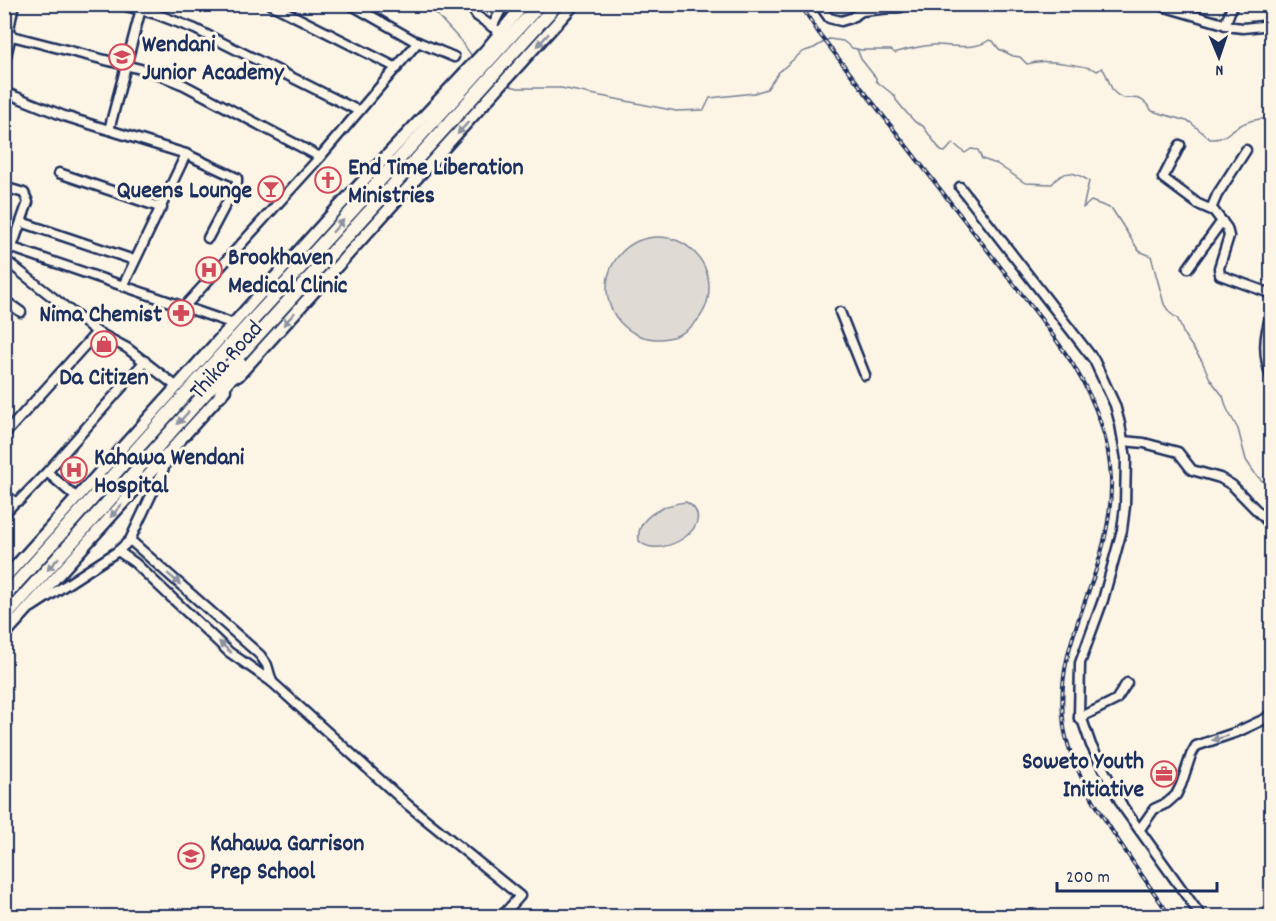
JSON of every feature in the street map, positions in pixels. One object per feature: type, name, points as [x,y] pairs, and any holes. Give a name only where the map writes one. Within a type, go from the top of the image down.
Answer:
[{"type":"highway","name":"Thika Road","points":[[4,597],[476,67],[540,4]]},
{"type":"highway","name":"Thika Road","points":[[4,618],[490,80],[506,71],[557,4]]},
{"type":"highway","points":[[221,394],[223,387],[241,364],[253,340]]},
{"type":"main road","name":"Thika Road","points":[[488,54],[496,30],[524,4]]},
{"type":"main road","name":"Thika Road","points":[[4,635],[502,85],[506,71],[574,4]]},
{"type":"main road","name":"Thika Road","points":[[4,579],[234,324],[476,67]]},
{"type":"street","points":[[4,65],[14,4]]},
{"type":"street","points":[[118,4],[141,7],[177,21],[222,41],[359,111]]},
{"type":"street","points":[[270,4],[397,68]]},
{"type":"street","points":[[350,4],[418,42],[454,57]]},
{"type":"street","points":[[469,4],[477,16],[496,30],[504,4]]},
{"type":"street","points":[[819,4],[829,18],[842,21],[862,11],[901,7],[907,4]]},
{"type":"street","points":[[1155,4],[1225,25],[1244,28],[1272,25]]},
{"type":"street","points":[[1225,25],[1233,4]]},
{"type":"street","points":[[109,130],[141,7]]},
{"type":"street","points":[[8,34],[126,64],[184,85],[320,157]]},
{"type":"street","points":[[185,306],[320,157],[418,42]]},
{"type":"street","points":[[4,92],[64,116],[186,154],[237,178],[208,238]]},
{"type":"street","points":[[1180,145],[1164,179],[1198,204],[1211,209],[1222,220],[1229,234],[1219,268],[1220,275],[1272,294]]},
{"type":"street","points":[[1211,209],[1217,195],[1246,150]]},
{"type":"street","points":[[123,286],[186,154]]},
{"type":"street","points":[[59,173],[162,208]]},
{"type":"street","points":[[4,187],[24,193],[28,202],[21,222],[8,246],[234,324]]},
{"type":"street","points":[[960,187],[1094,360],[1115,405],[1123,441],[1126,494],[1122,531],[1100,610],[1080,663],[1078,718]]},
{"type":"street","points":[[1188,268],[1222,220]]},
{"type":"street","points":[[21,222],[134,260]]},
{"type":"street","points":[[4,259],[97,332],[146,361],[177,387]]},
{"type":"street","points":[[4,300],[21,312]]},
{"type":"street","points":[[1272,311],[1264,352],[1272,379]]},
{"type":"street","points":[[840,312],[865,375]]},
{"type":"street","points":[[4,435],[97,332]]},
{"type":"street","points":[[4,514],[47,472],[146,361]]},
{"type":"street","points":[[1123,441],[1144,442],[1178,452],[1192,470],[1220,478],[1232,485],[1272,526]]},
{"type":"street","points":[[24,613],[118,551],[130,540],[174,447]]},
{"type":"street","points":[[47,472],[77,498]]},
{"type":"street","points":[[4,494],[15,502]]},
{"type":"street","points":[[130,540],[260,655],[267,665],[272,682]]},
{"type":"street","points":[[118,551],[135,563],[229,652],[272,682],[408,805],[520,896],[502,916]]},
{"type":"street","points":[[1078,718],[1116,700],[1127,683]]},
{"type":"street","points":[[1140,828],[1154,809],[1172,800],[1176,795],[1196,746],[1237,732],[1265,719],[1272,713]]},
{"type":"street","points":[[1078,718],[1083,722],[1091,745],[1123,807],[1201,916]]},
{"type":"shaded area","points":[[658,237],[677,241],[694,252],[705,269],[709,288],[705,307],[694,324],[677,335],[658,339],[639,335],[622,324],[611,307],[607,288],[611,269],[622,252],[639,241]]},
{"type":"shaded area","points":[[686,502],[696,510],[697,520],[693,529],[685,537],[673,544],[661,547],[649,546],[639,541],[639,532],[647,518],[670,505]]},
{"type":"waterway","points":[[427,4],[472,56]]},
{"type":"waterway","points":[[506,85],[518,88],[561,88],[676,111],[704,110],[710,98],[754,93],[767,89],[779,72],[802,52],[829,39],[843,41],[852,48],[861,50],[891,50],[895,53],[935,45],[972,46],[989,40],[993,41],[999,49],[1020,57],[1027,64],[1050,62],[1078,65],[1097,71],[1102,68],[1113,91],[1120,97],[1142,100],[1152,111],[1190,122],[1210,139],[1222,137],[1251,121],[1272,119]]},
{"type":"waterway","points":[[857,49],[876,81],[895,96],[915,122],[923,126],[941,151],[945,152],[953,143],[965,153],[971,149],[978,150],[982,159],[997,164],[1025,183],[1052,184],[1056,179],[1069,173],[1089,181],[1083,208],[1091,201],[1112,209],[1139,251],[1151,256],[1164,304],[1178,319],[1184,335],[1223,396],[1238,429],[1246,460],[1256,475],[1272,490]]},
{"type":"railway","points":[[800,4],[818,32],[1041,319],[1071,362],[1090,396],[1108,450],[1111,477],[1110,504],[1099,560],[1077,624],[1064,673],[1062,708],[1064,727],[1079,773],[1093,799],[1170,916]]},
{"type":"place","name":"Wendani Junior Academy","points":[[122,57]]},
{"type":"place","name":"End Time Liberation Ministries","points":[[328,180]]},
{"type":"place","name":"Queens Lounge","points":[[271,189]]},
{"type":"place","name":"Brookhaven Medical Clinic","points":[[209,270]]},
{"type":"place","name":"Nima Chemist","points":[[181,313]]},
{"type":"place","name":"Da Citizen","points":[[104,344]]},
{"type":"place","name":"Kahawa Wendani Hospital","points":[[74,470]]},
{"type":"place","name":"Soweto Youth Initiative","points":[[1164,774]]},
{"type":"place","name":"Kahawa Garrison Prep School","points":[[191,856]]}]
